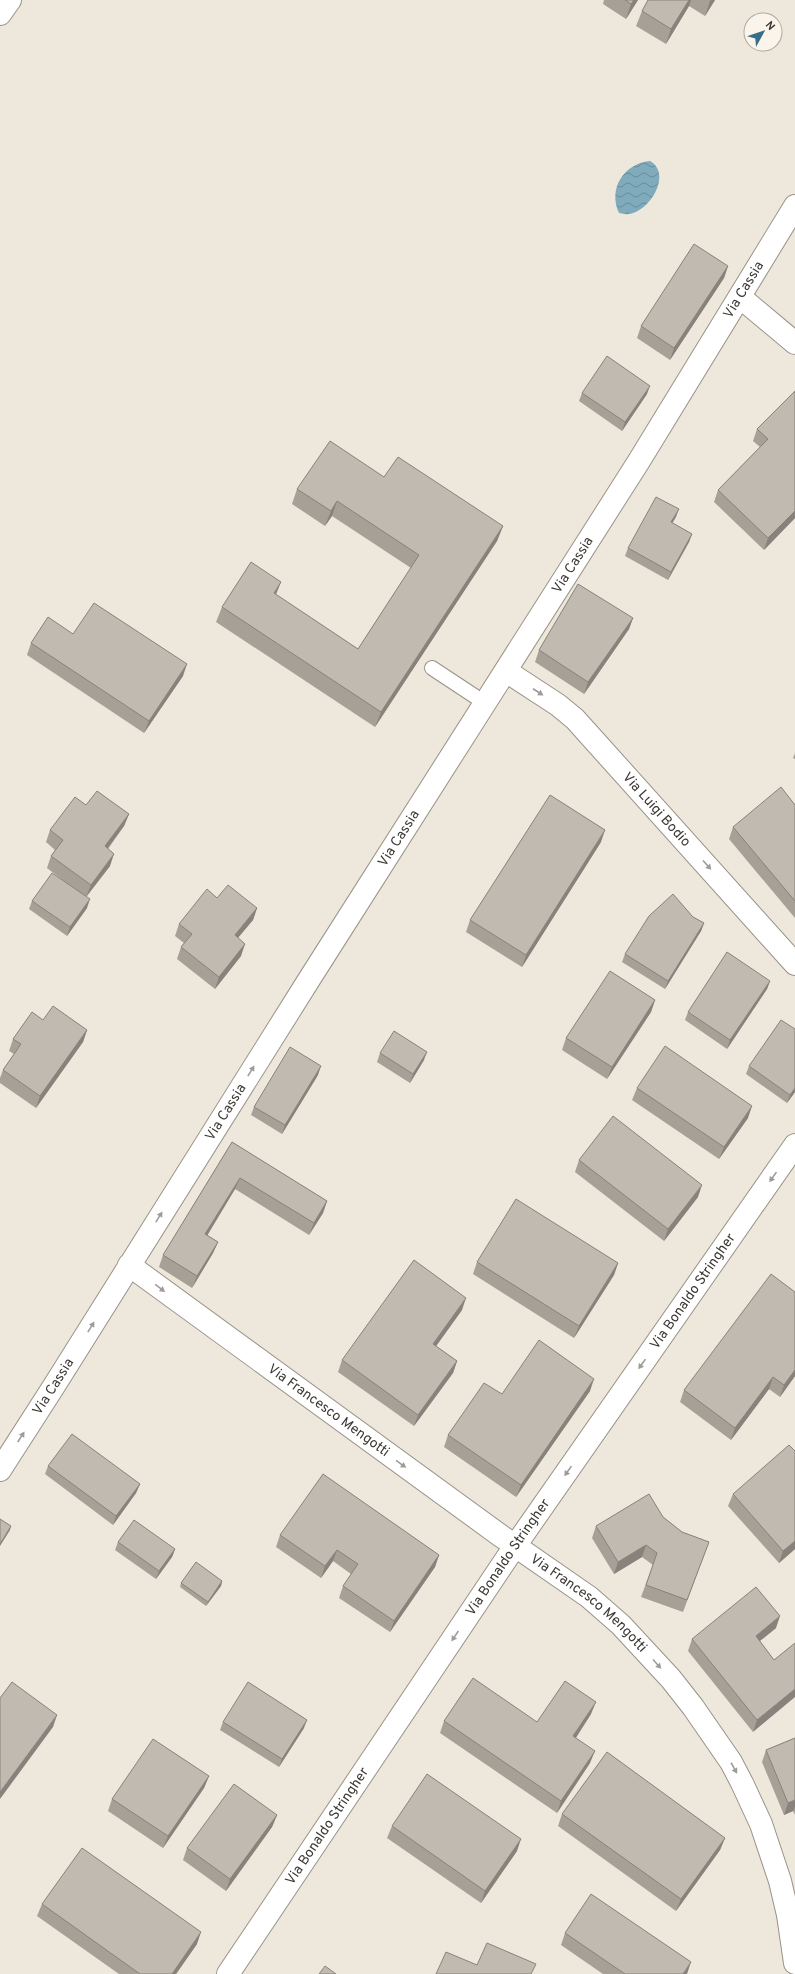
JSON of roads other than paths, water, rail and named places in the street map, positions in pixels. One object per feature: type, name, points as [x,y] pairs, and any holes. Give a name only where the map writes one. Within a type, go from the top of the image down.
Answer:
[{"type":"street","points":[[0,14],[10,0]]},
{"type":"street","name":"Via Cassia","points":[[0,1470],[639,461],[795,206]]},
{"type":"street","points":[[740,296],[795,343]]},
{"type":"street","name":"Via Luigi Bodio","points":[[506,671],[558,705],[576,719],[795,964]]},
{"type":"street","name":"Via Bonaldo Stringher","points":[[228,1974],[515,1546],[795,1145]]},
{"type":"street","name":"Via Francesco Mengotti","points":[[129,1265],[515,1546],[608,1611],[671,1679],[713,1735],[742,1783],[761,1824],[780,1881],[788,1915],[795,1963]]},
{"type":"lane","points":[[432,668],[485,703]]},
{"type":"water","points":[[650,161],[657,167],[659,175],[659,183],[656,192],[644,207],[636,212],[627,214],[619,213],[615,195],[620,179],[625,172],[632,167],[640,163]]}]
